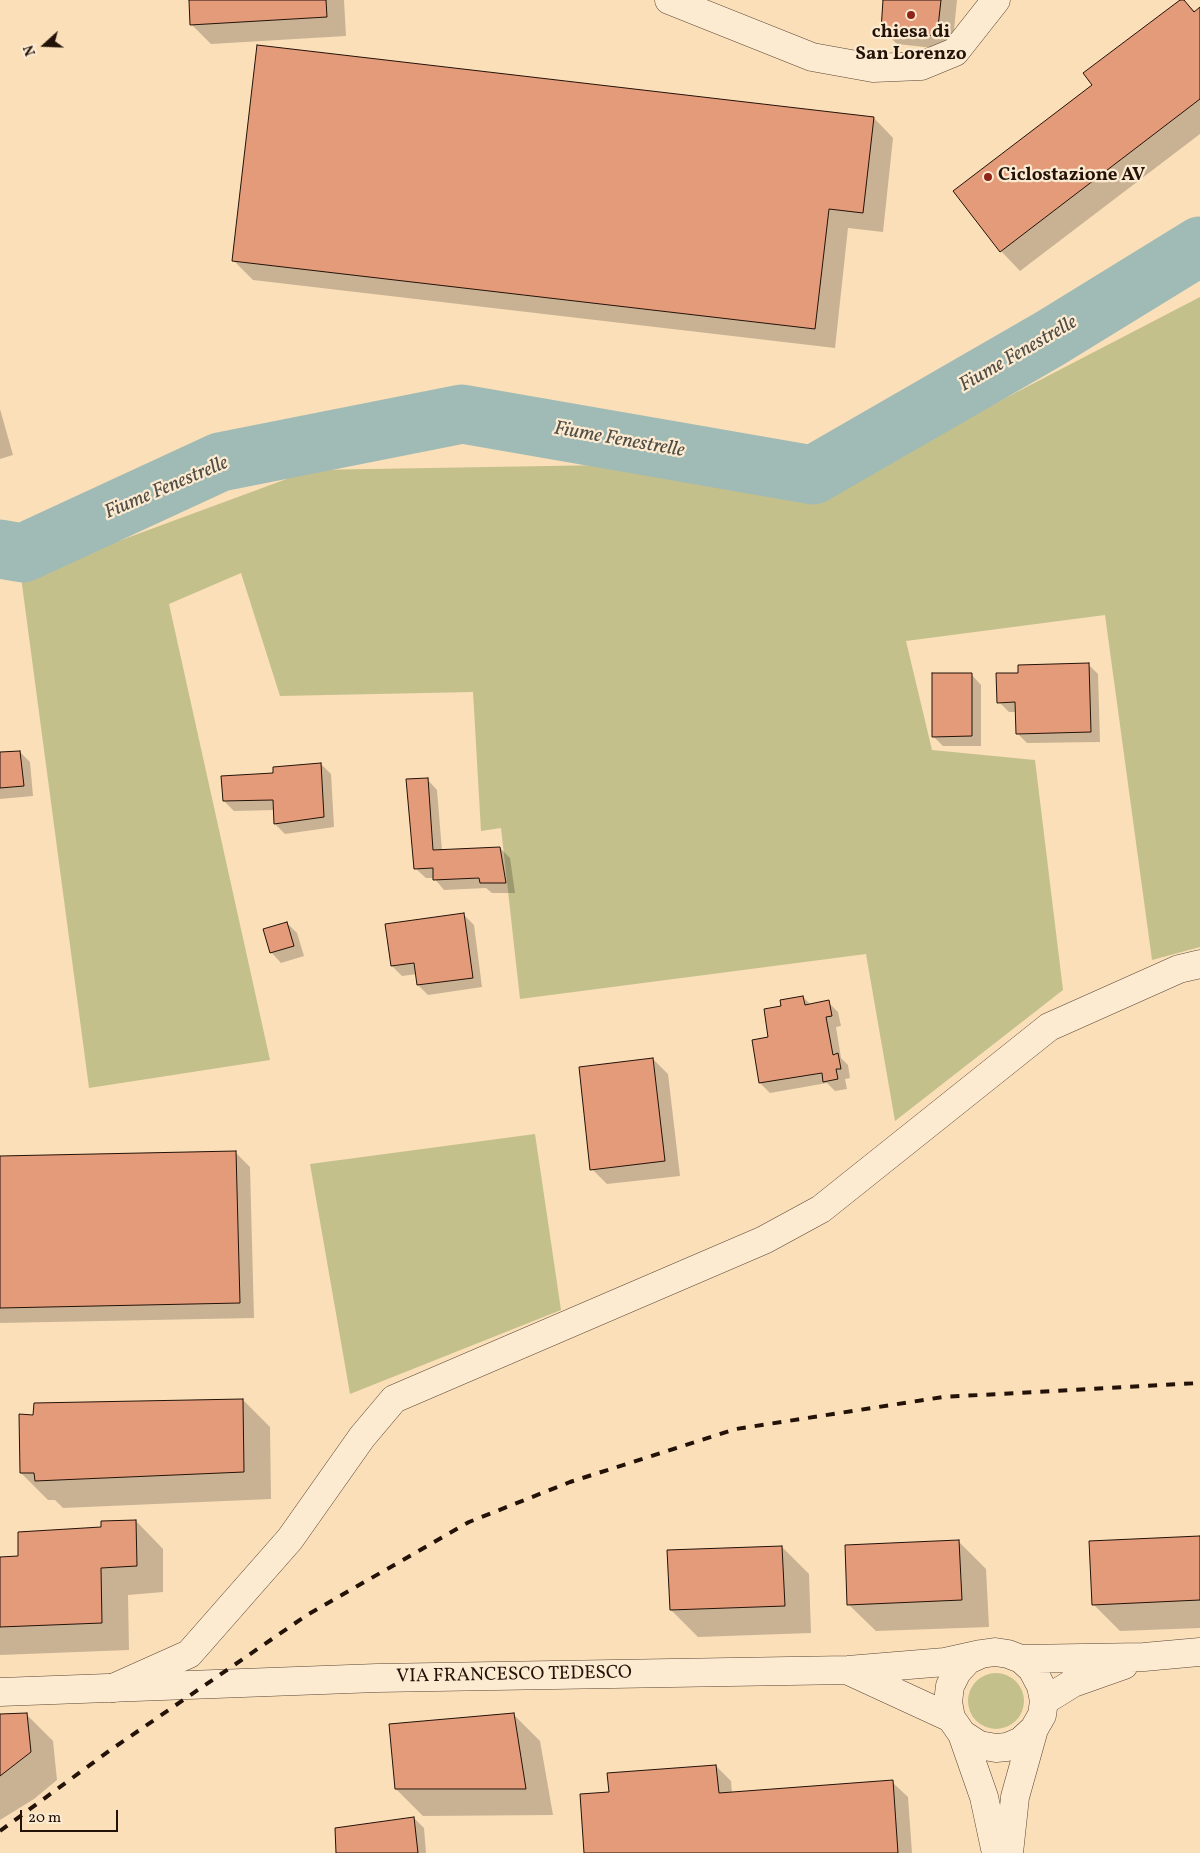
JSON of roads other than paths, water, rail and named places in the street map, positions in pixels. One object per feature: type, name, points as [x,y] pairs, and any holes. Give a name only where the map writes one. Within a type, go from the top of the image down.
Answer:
[{"type":"street","points":[[669,0],[812,57],[873,68],[921,66],[955,52],[996,0]]},
{"type":"street","points":[[113,1688],[189,1654],[290,1539],[362,1437],[394,1399],[764,1240],[828,1204],[1049,1027],[1179,968],[1200,964]]},
{"type":"street","name":"VIA FRANCESCO TEDESCO","points":[[0,1692],[377,1678],[848,1670],[945,1662],[995,1652],[1021,1659],[1144,1657],[1200,1652]]},
{"type":"street","points":[[981,1654],[968,1660],[957,1672],[950,1686],[948,1702],[984,1797],[996,1853]]},
{"type":"street","name":"VIA FRANCESCO TEDESCO","points":[[1044,1702],[1073,1683],[1144,1657]]},
{"type":"street","points":[[1009,1853],[1015,1797],[1034,1729],[1042,1715],[1044,1702],[1042,1686],[1032,1669],[1021,1659]]},
{"type":"street","name":"VIA FRANCESCO TEDESCO","points":[[848,1670],[957,1726],[979,1745],[996,1748],[1008,1747],[1021,1741],[1034,1729]]},
{"type":"waterway","name":"Fiume Fenestrelle","points":[[0,549],[23,553],[220,462],[462,414],[813,475],[1049,339],[1200,246]]},
{"type":"railway","points":[[0,1831],[109,1751],[307,1615],[469,1522],[570,1482],[736,1429],[943,1397],[1200,1383]]},
{"type":"place","name":"chiesa di San Lorenzo","points":[[911,15]]},
{"type":"place","name":"Ciclostazione AV","points":[[988,177]]}]
